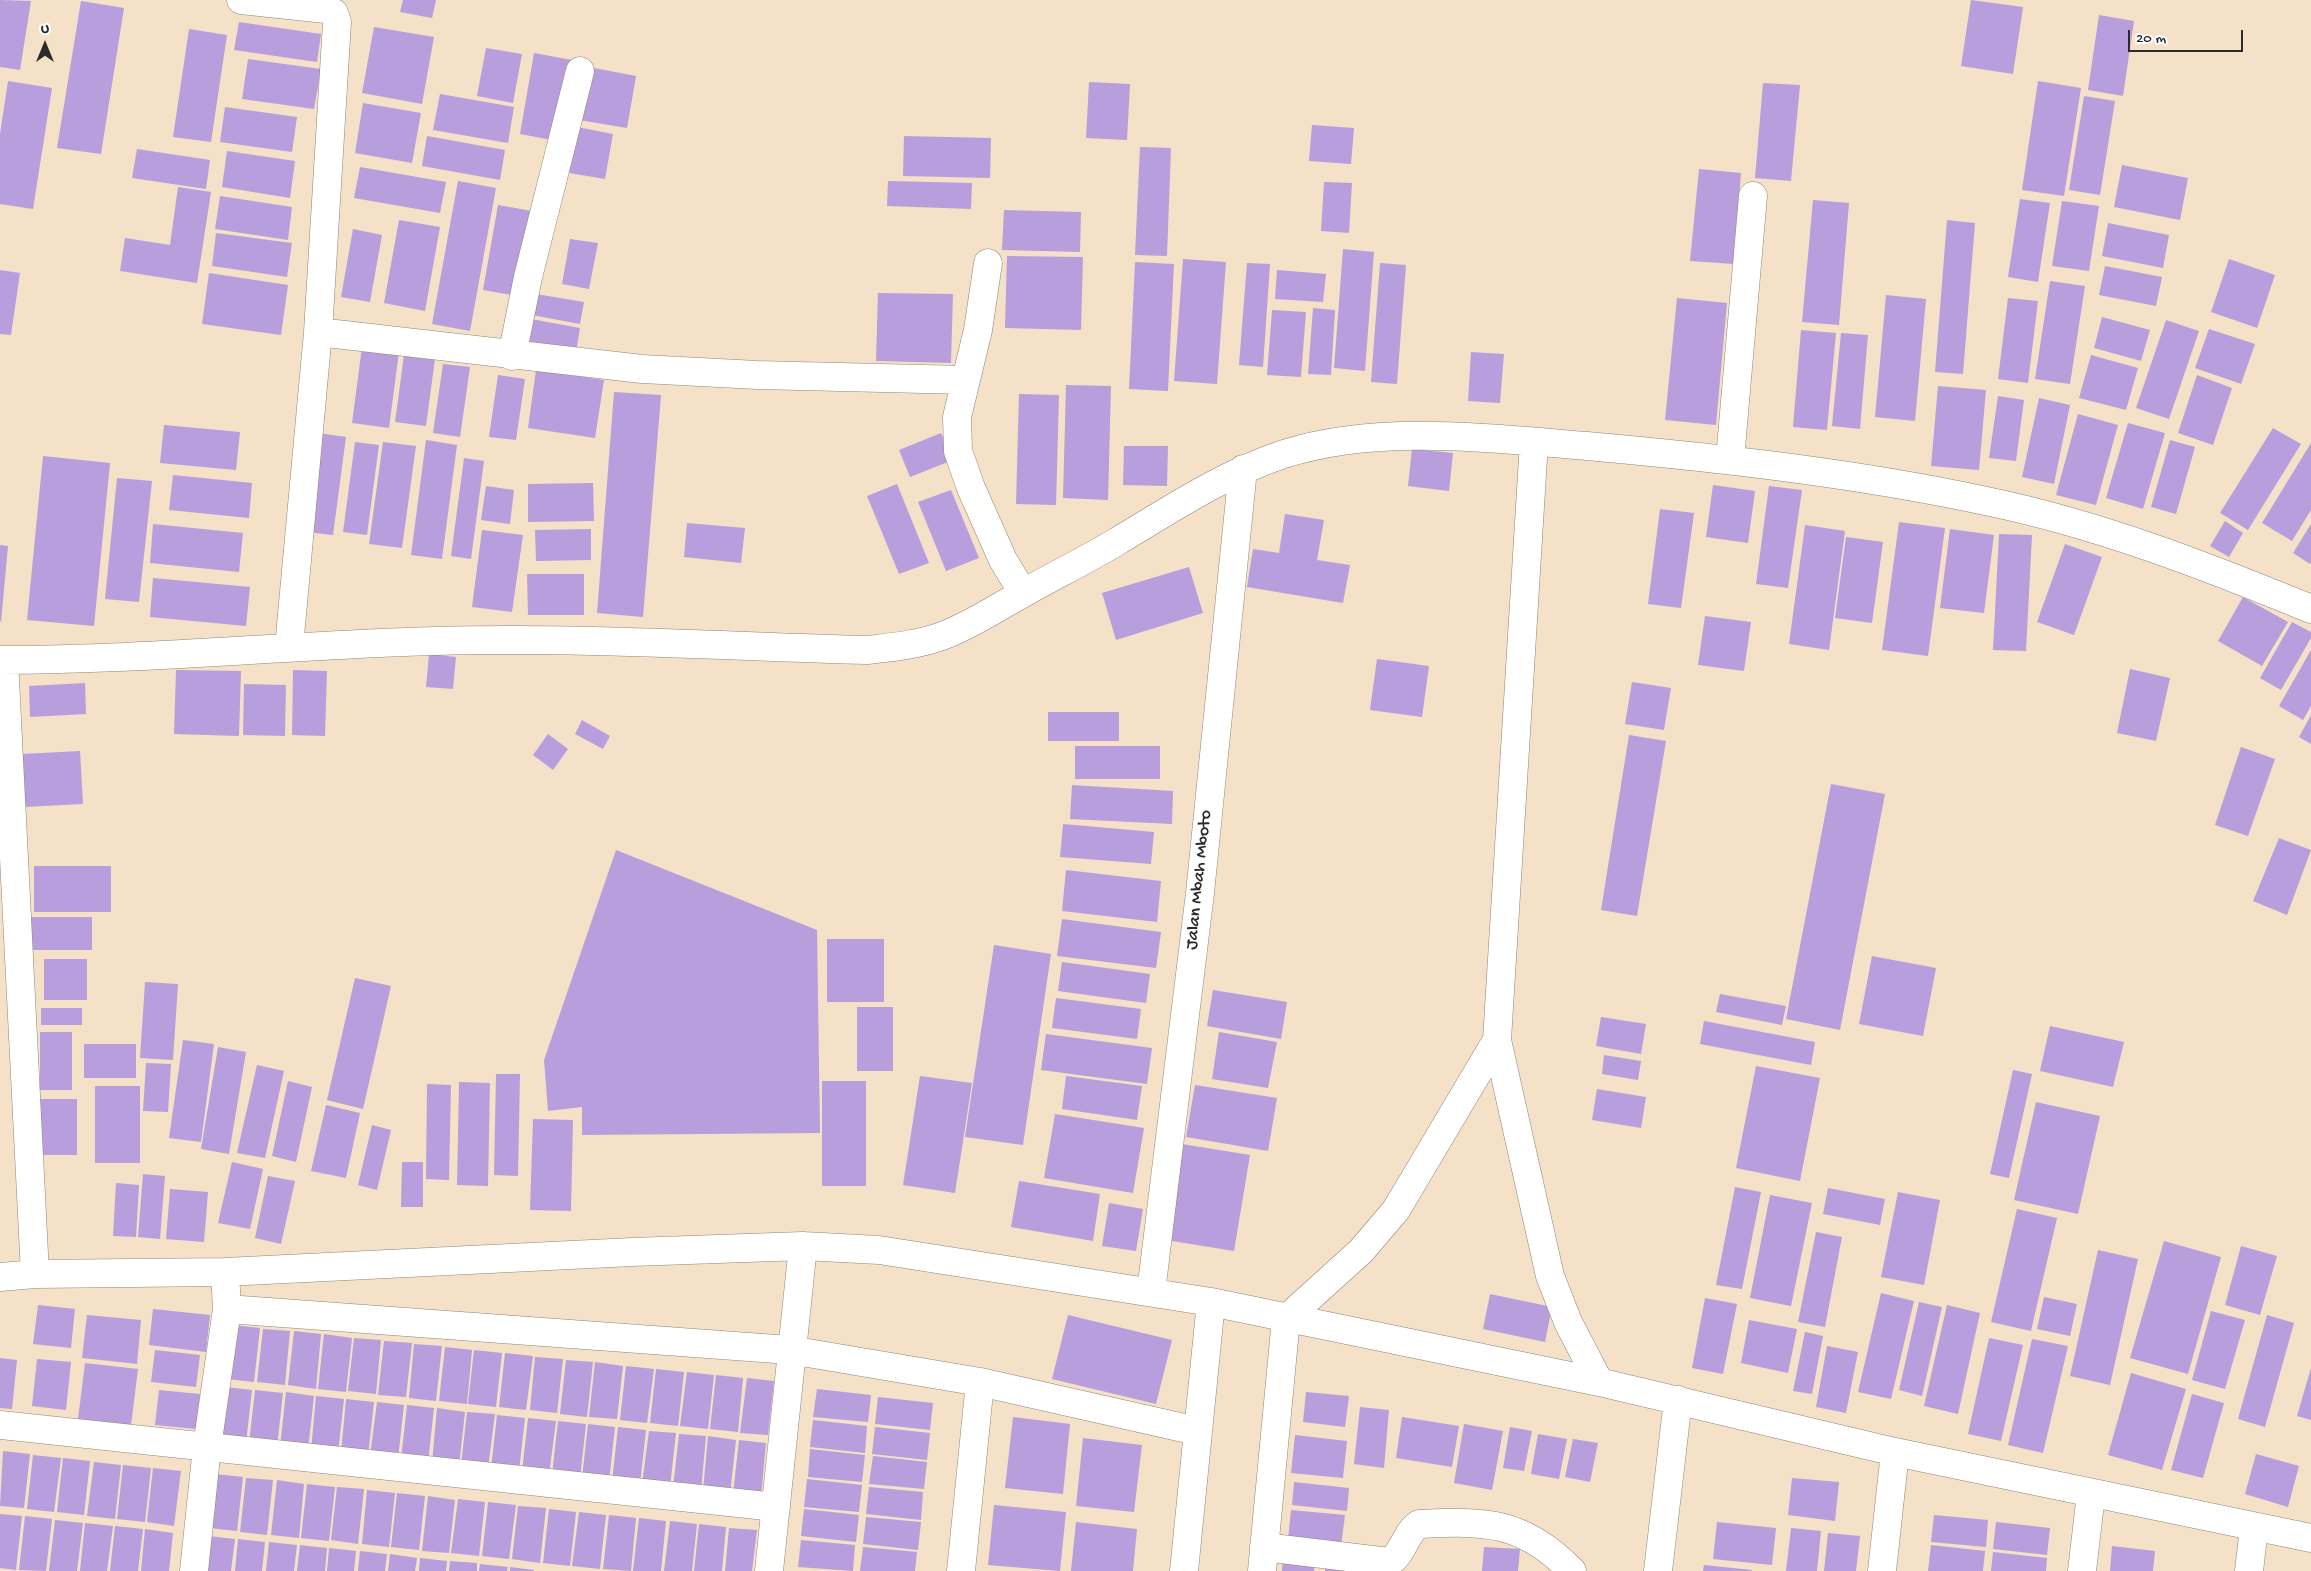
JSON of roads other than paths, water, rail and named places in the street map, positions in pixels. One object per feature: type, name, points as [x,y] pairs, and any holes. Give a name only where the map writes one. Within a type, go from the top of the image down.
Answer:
[{"type":"street","points":[[241,0],[326,9],[336,16],[318,332],[289,647]]},
{"type":"street","points":[[512,356],[528,277],[580,71]]},
{"type":"street","points":[[1730,459],[1753,196]]},
{"type":"street","points":[[988,263],[978,330],[956,418],[958,451],[970,488],[1003,560],[1023,594]]},
{"type":"street","points":[[318,332],[512,356],[642,369],[757,375],[966,380]]},
{"type":"street","points":[[35,1274],[13,873],[12,817],[2,660],[133,657],[289,647],[524,640],[867,650],[908,645],[942,636],[1023,594],[1243,468],[1296,451],[1337,442],[1376,438],[1432,437],[1534,442],[1730,459],[1916,487],[1989,501],[2066,521],[2173,556],[2310,606]]},
{"type":"street","points":[[1534,442],[1497,1040],[1550,1276],[1568,1322],[1599,1382]]},
{"type":"street","name":"Jalan Mbah Mboto","points":[[1151,1292],[1200,893],[1243,468]]},
{"type":"street","points":[[1497,1040],[1396,1210],[1361,1252],[1286,1319],[1263,1559],[1389,1562],[1394,1558],[1412,1528],[1418,1524],[1470,1522],[1511,1528],[1541,1544],[1572,1571]]},
{"type":"street","points":[[769,1571],[802,1246]]},
{"type":"street","points":[[0,1277],[35,1274],[225,1272],[632,1252],[802,1246],[879,1250],[1211,1302],[1286,1319],[1599,1382],[1894,1452],[2254,1528],[2311,1538]]},
{"type":"street","points":[[194,1571],[207,1447],[227,1309],[225,1272]]},
{"type":"street","points":[[1184,1571],[1211,1302]]},
{"type":"street","points":[[227,1309],[790,1350],[980,1382],[1197,1431]]},
{"type":"street","points":[[961,1571],[980,1382]]},
{"type":"street","points":[[1658,1571],[1678,1400]]},
{"type":"street","points":[[0,1425],[776,1507]]},
{"type":"street","points":[[1882,1571],[1894,1452]]},
{"type":"street","points":[[2082,1571],[2090,1494]]},
{"type":"street","points":[[2249,1571],[2254,1528]]}]
